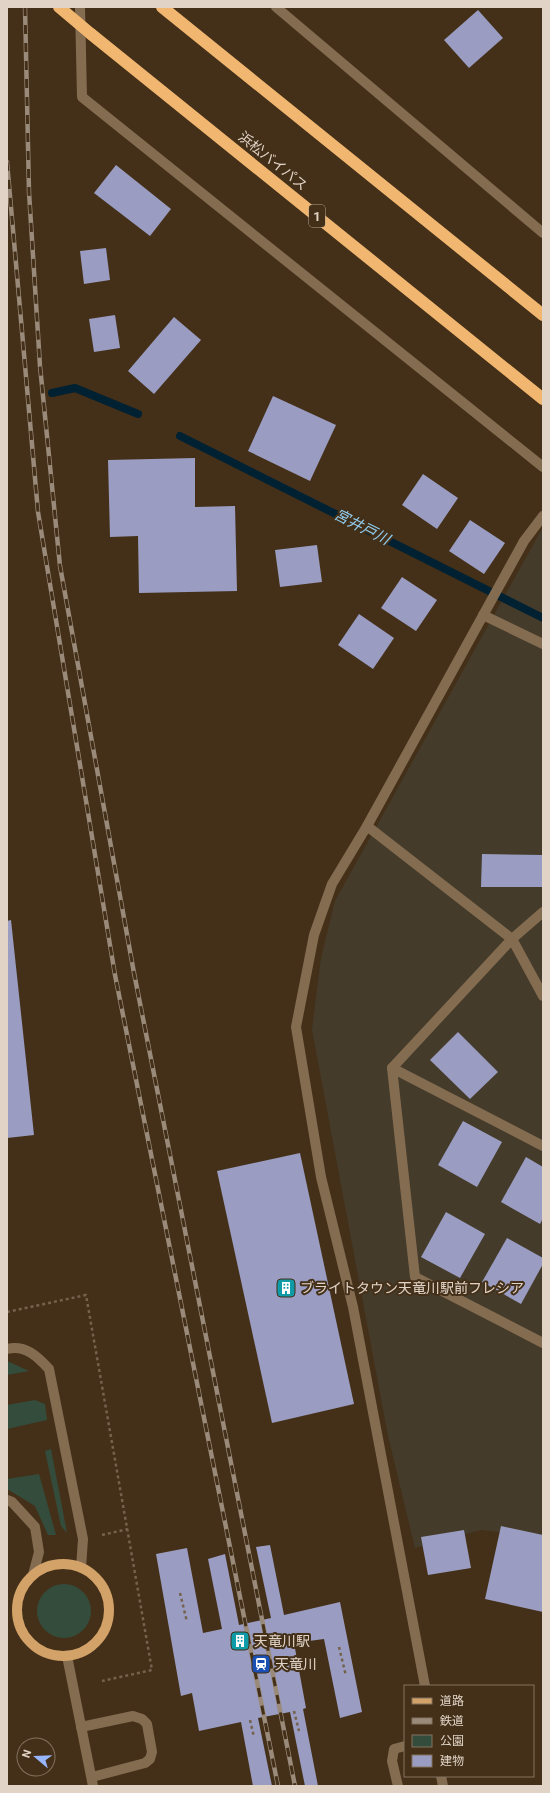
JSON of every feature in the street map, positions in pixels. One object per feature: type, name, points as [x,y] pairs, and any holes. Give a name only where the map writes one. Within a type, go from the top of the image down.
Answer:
[{"type":"highway","name":"浜松バイパス","points":[[59,7],[543,399]]},
{"type":"highway","points":[[162,7],[543,315]]},
{"type":"main road","points":[[60,1564],[74,1565],[98,1580],[106,1593],[109,1607],[108,1621],[103,1634],[93,1645],[81,1653],[67,1656],[53,1655],[39,1650],[28,1640],[12,1614],[24,1586],[33,1575],[46,1568],[60,1564]]},
{"type":"street","points":[[80,7],[82,97],[543,467]]},
{"type":"street","points":[[276,7],[543,233]]},
{"type":"street","points":[[426,1685],[353,1307],[321,1177],[296,1027],[314,935],[332,884],[367,826],[524,541],[543,516]]},
{"type":"street","points":[[484,612],[543,644]]},
{"type":"street","points":[[367,826],[512,939],[543,996]]},
{"type":"street","points":[[543,912],[512,939],[392,1068],[415,1276],[543,1343]]},
{"type":"street","points":[[392,1068],[543,1146]]},
{"type":"street","points":[[7,1349],[14,1347],[34,1353],[49,1369],[83,1539],[81,1568]]},
{"type":"street","points":[[7,1500],[12,1502],[35,1527],[40,1552],[33,1575]]},
{"type":"street","points":[[67,1656],[81,1727],[92,1782],[145,1763],[150,1759],[152,1752],[147,1724],[142,1719],[133,1716],[81,1727]]},
{"type":"street","points":[[398,1786],[392,1761],[394,1749],[404,1746]]},
{"type":"path","points":[[7,1312],[86,1295],[152,1670],[102,1681]]},
{"type":"path","points":[[99,1535],[128,1529]]},
{"type":"path","points":[[180,1593],[187,1622]]},
{"type":"path","points":[[339,1646],[346,1676]]},
{"type":"path","points":[[294,1711],[299,1730]]},
{"type":"path","points":[[250,1720],[254,1737]]},
{"type":"shaded area","points":[[543,527],[543,1537],[481,1530],[415,1548],[388,1436],[312,1030],[321,958],[335,901]]},
{"type":"green space","points":[[7,1361],[29,1371],[7,1375]]},
{"type":"green space","points":[[35,1400],[45,1404],[47,1420],[7,1429],[7,1405]]},
{"type":"green space","points":[[51,1449],[67,1533],[61,1526],[45,1451]]},
{"type":"green space","points":[[39,1474],[56,1535],[48,1535],[35,1506],[7,1489],[7,1479]]},
{"type":"green space","points":[[64,1584],[74,1586],[83,1592],[89,1601],[91,1611],[89,1621],[83,1630],[74,1636],[64,1638],[54,1636],[45,1630],[39,1621],[37,1611],[39,1601],[45,1592],[54,1586]]},
{"type":"building","points":[[478,10],[503,38],[469,68],[444,40]]},
{"type":"building","points":[[116,165],[171,209],[150,236],[94,193]]},
{"type":"building","points":[[106,248],[110,280],[84,284],[80,251]]},
{"type":"building","points":[[115,315],[120,348],[94,352],[89,319]]},
{"type":"building","points":[[174,317],[201,340],[154,394],[128,371]]},
{"type":"building","points":[[273,396],[336,425],[310,481],[248,451]]},
{"type":"building","points":[[195,458],[195,507],[235,506],[237,591],[139,593],[138,536],[110,537],[108,460]]},
{"type":"building","points":[[423,474],[458,498],[437,529],[402,505]]},
{"type":"building","points":[[470,520],[505,543],[484,574],[449,551]]},
{"type":"building","points":[[317,545],[322,582],[280,587],[275,550]]},
{"type":"building","points":[[402,577],[437,600],[416,631],[381,608]]},
{"type":"building","points":[[359,614],[394,638],[373,669],[338,645]]},
{"type":"building","points":[[482,854],[543,855],[543,887],[481,887]]},
{"type":"building","points":[[11,920],[34,1135],[7,1138],[7,921]]},
{"type":"building","points":[[458,1032],[498,1072],[470,1099],[430,1060]]},
{"type":"building","points":[[463,1121],[502,1142],[477,1187],[438,1165]]},
{"type":"building","name":"ブライトタウン天竜川駅前フレシア","points":[[300,1153],[354,1404],[272,1423],[217,1171]]},
{"type":"building","points":[[526,1157],[543,1167],[543,1218],[540,1224],[501,1202]]},
{"type":"building","points":[[446,1212],[485,1234],[460,1278],[421,1257]]},
{"type":"building","points":[[507,1238],[543,1258],[543,1264],[521,1304],[482,1282]]},
{"type":"building","points":[[501,1526],[543,1535],[543,1612],[485,1599]]},
{"type":"building","points":[[464,1530],[471,1568],[428,1575],[421,1537]]},
{"type":"building","name":"天竜川駅","points":[[270,1545],[284,1615],[340,1602],[362,1712],[340,1718],[324,1639],[294,1643],[306,1708],[303,1709],[318,1786],[305,1786],[290,1712],[258,1718],[272,1786],[253,1786],[241,1722],[199,1731],[192,1693],[181,1696],[156,1554],[187,1548],[203,1633],[222,1629],[208,1559],[225,1554],[239,1625],[271,1618],[256,1547]]},
{"type":"waterway","name":"宮井戸川","points":[[52,393],[75,388],[138,414]]},
{"type":"waterway","name":"宮井戸川","points":[[180,436],[543,618]]},
{"type":"railway","points":[[25,7],[29,192],[40,366],[60,566],[134,973],[295,1786]]},
{"type":"railway","points":[[7,162],[38,512],[115,975],[278,1786]]},
{"type":"place","name":"ブライトタウン天竜川駅前フレシア","points":[[286,1288]]},
{"type":"place","name":"天竜川駅","points":[[240,1641]]},
{"type":"place","name":"天竜川","points":[[261,1664]]}]
